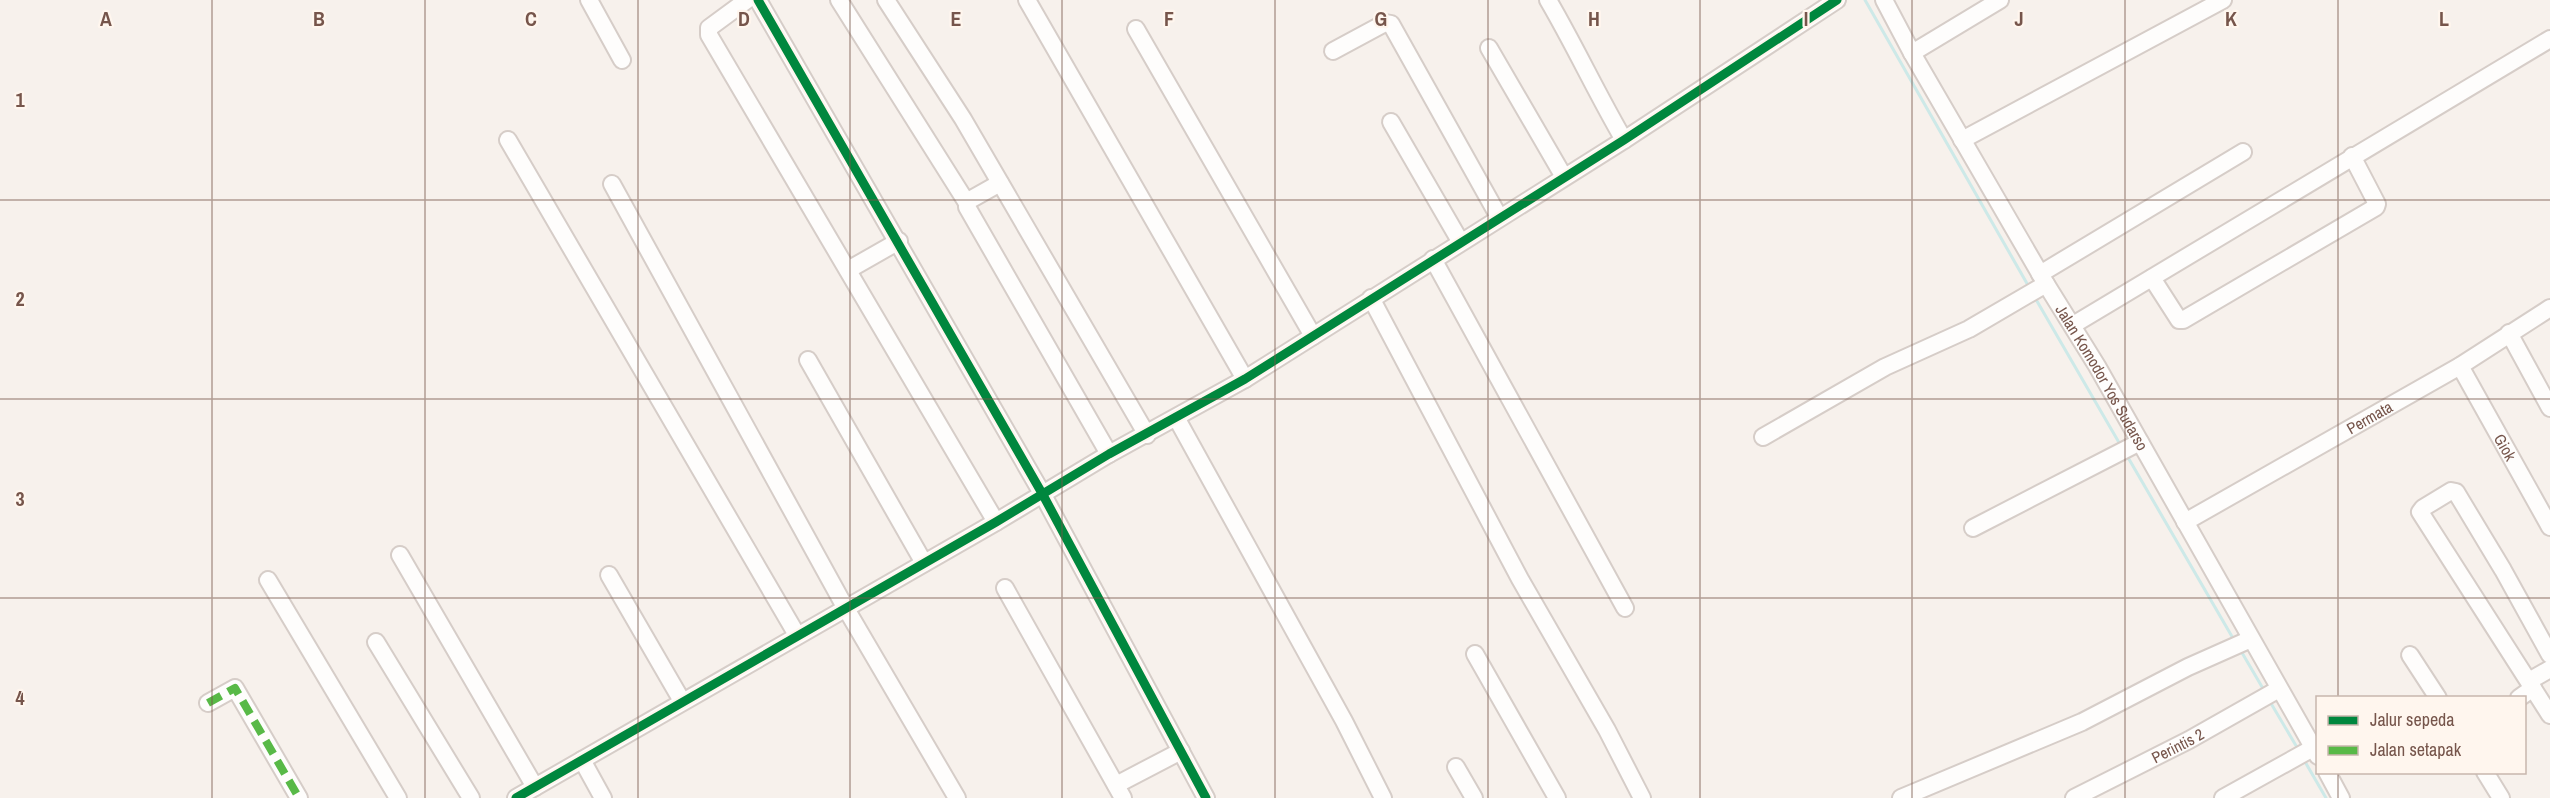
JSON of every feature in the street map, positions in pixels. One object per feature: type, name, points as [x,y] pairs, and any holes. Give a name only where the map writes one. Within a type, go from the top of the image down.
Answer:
[{"type":"street","points":[[589,0],[622,60]]},
{"type":"street","points":[[747,0],[709,28],[709,35],[996,522]]},
{"type":"street","points":[[758,0],[899,242],[1042,495],[1206,798]]},
{"type":"street","points":[[839,0],[967,203],[1109,454]]},
{"type":"street","points":[[886,0],[963,118],[1147,435]]},
{"type":"street","points":[[1027,0],[1245,379]]},
{"type":"street","points":[[1548,0],[1579,52],[1599,98],[1624,140]]},
{"type":"street","points":[[516,798],[996,522],[1109,454],[1177,419],[1245,379],[1460,241],[1624,140],[1837,0]]},
{"type":"street","name":"Jalan Komodor Yos Sudarso","points":[[1884,0],[1962,140],[2036,286],[2073,325],[2135,445],[2185,522],[2240,644],[2274,692],[2312,753]]},
{"type":"street","points":[[1912,53],[2000,0]]},
{"type":"street","points":[[1962,140],[2223,0]]},
{"type":"street","points":[[1333,51],[1385,22],[1391,24],[1499,217]]},
{"type":"street","points":[[1136,28],[1313,336]]},
{"type":"street","points":[[2073,325],[2550,39]]},
{"type":"street","points":[[1489,48],[1564,177]]},
{"type":"street","points":[[1392,122],[1460,241]]},
{"type":"street","points":[[508,140],[797,635]]},
{"type":"street","points":[[1763,437],[1885,367],[1969,329],[2243,152]]},
{"type":"street","points":[[2152,278],[2180,320],[2183,320],[2376,207],[2377,204],[2352,156]]},
{"type":"street","points":[[967,203],[1000,183]]},
{"type":"street","points":[[612,184],[845,607],[957,798]]},
{"type":"street","points":[[848,270],[899,242]]},
{"type":"street","points":[[1433,259],[1625,608]]},
{"type":"street","points":[[1371,298],[1520,579],[1607,730],[1642,798]]},
{"type":"street","name":"Permata","points":[[2185,522],[2460,366],[2550,308]]},
{"type":"street","points":[[2509,333],[2550,408]]},
{"type":"street","points":[[808,360],[924,563]]},
{"type":"street","name":"Giok","points":[[2460,366],[2550,527]]},
{"type":"street","points":[[1177,419],[1339,711],[1383,798]]},
{"type":"street","points":[[1973,528],[2135,445]]},
{"type":"street","points":[[2549,650],[2456,492],[2451,491],[2422,508],[2420,512],[2550,715]]},
{"type":"street","points":[[400,555],[535,787]]},
{"type":"street","points":[[609,575],[682,701]]},
{"type":"street","points":[[268,580],[398,798]]},
{"type":"street","points":[[1005,588],[1120,791],[1181,751]]},
{"type":"street","points":[[376,642],[471,798]]},
{"type":"street","points":[[1901,798],[2072,726],[2240,644]]},
{"type":"street","points":[[1475,654],[1557,798]]},
{"type":"street","points":[[2410,655],[2437,696]]},
{"type":"street","points":[[2520,696],[2550,669]]},
{"type":"street","points":[[208,703],[235,688],[299,798]]},
{"type":"street","name":"Perintis 2","points":[[2074,798],[2274,692]]},
{"type":"street","points":[[2223,798],[2286,764],[2312,753]]},
{"type":"street","points":[[582,760],[603,798]]},
{"type":"street","points":[[1456,767],[1474,798]]},
{"type":"street","points":[[2328,774],[2341,798]]},
{"type":"street","points":[[2486,774],[2501,798]]},
{"type":"waterway","points":[[1865,0],[2029,287]]},
{"type":"waterway","points":[[2034,296],[2121,446]]},
{"type":"waterway","points":[[2126,454],[2234,640]]},
{"type":"waterway","points":[[2241,651],[2265,692]]},
{"type":"waterway","points":[[2269,700],[2298,749]]},
{"type":"waterway","points":[[2304,760],[2326,798]]},
{"type":"marked path","points":[[208,703],[235,688],[299,798]]},
{"type":"cycle path","points":[[758,0],[1043,495],[1206,798]]},
{"type":"cycle path","points":[[516,798],[996,522],[1109,454],[1245,379],[1624,140],[1837,0]]}]
